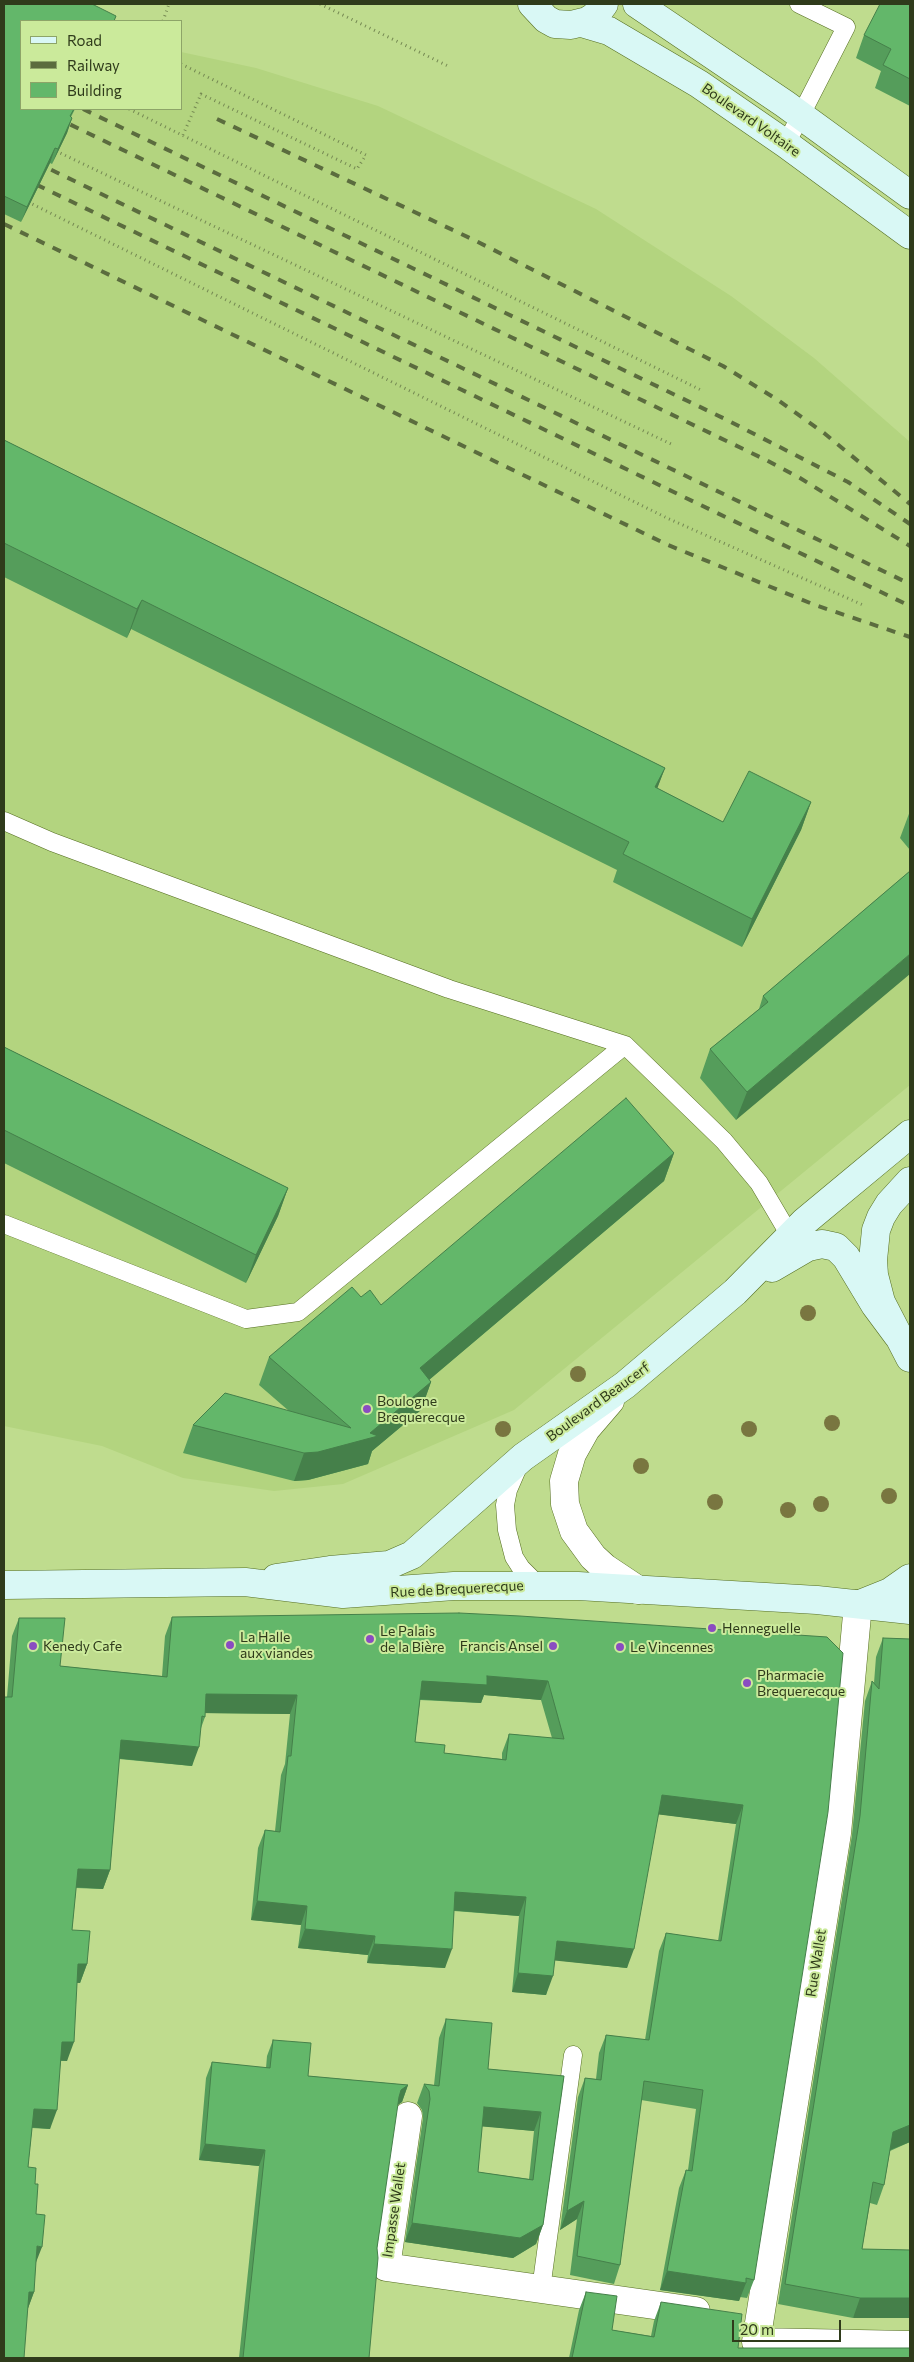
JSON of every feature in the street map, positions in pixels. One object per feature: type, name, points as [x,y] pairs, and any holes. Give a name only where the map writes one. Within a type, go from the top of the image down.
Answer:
[{"type":"street","name":"Boulevard Voltaire","points":[[532,4],[550,22],[566,26],[582,23],[609,30],[699,84],[786,144],[910,235]]},
{"type":"street","points":[[582,23],[595,16],[604,4]]},
{"type":"street","points":[[637,4],[801,115],[910,195]]},
{"type":"street","points":[[794,1243],[910,1134]]},
{"type":"street","points":[[904,1347],[881,1302],[873,1260],[876,1230],[889,1204],[910,1181]]},
{"type":"street","points":[[794,1243],[822,1244],[836,1247],[841,1251],[904,1347]]},
{"type":"street","name":"Boulevard Beaucerf","points":[[245,1582],[398,1563],[421,1548],[523,1457],[625,1385],[794,1243]]},
{"type":"street","points":[[625,1385],[597,1414],[578,1440],[568,1468],[564,1493],[569,1519],[582,1544],[605,1568],[638,1590]]},
{"type":"street","points":[[858,1604],[890,1592],[910,1578]]},
{"type":"street","name":"Rue de Brequerecque","points":[[4,1584],[245,1582],[343,1594],[454,1586],[539,1586],[638,1590],[858,1604],[910,1610]]},
{"type":"street","name":"Rue Wallet","points":[[858,1604],[837,1833],[756,2342],[910,2345]]},
{"type":"street","name":"Impasse Wallet","points":[[408,2116],[386,2267],[759,2320]]},
{"type":"lane","points":[[786,144],[846,27],[799,4]]},
{"type":"lane","points":[[4,821],[52,842],[449,990],[625,1045],[724,1141],[759,1183],[794,1243]]},
{"type":"lane","points":[[4,1224],[246,1319],[298,1312],[625,1045]]},
{"type":"lane","points":[[523,1457],[508,1490],[505,1505],[506,1530],[514,1557],[521,1568],[539,1586]]},
{"type":"lane","points":[[541,2289],[573,2054]]},
{"type":"path","points":[[163,20],[169,4]]},
{"type":"path","points":[[320,4],[448,66]]},
{"type":"path","points":[[182,64],[366,156],[357,169],[201,94],[183,135]]},
{"type":"path","points":[[131,110],[703,391]]},
{"type":"path","points":[[49,148],[671,444]]},
{"type":"path","points":[[22,199],[667,518],[863,604]]},
{"type":"shaded area","points":[[4,4],[20,20],[20,110],[182,110],[182,52],[256,68],[378,106],[596,209],[731,296],[814,358],[910,442],[910,1085],[514,1410],[343,1484],[274,1491],[183,1478],[102,1446],[4,1426]]},
{"type":"building","points":[[4,4],[92,4],[116,16],[114,20],[20,20],[20,110],[73,110],[70,116],[72,118],[58,149],[55,148],[27,207],[4,196]]},
{"type":"building","points":[[880,4],[910,4],[910,79],[883,65],[891,49],[864,35]]},
{"type":"building","points":[[4,440],[665,768],[655,787],[723,822],[749,771],[811,802],[752,919],[623,854],[629,842],[142,600],[137,609],[4,543]]},
{"type":"building","points":[[910,871],[910,954],[747,1092],[710,1049],[768,1002],[763,996]]},
{"type":"building","points":[[4,1047],[288,1188],[256,1255],[4,1130]]},
{"type":"building","points":[[626,1098],[674,1153],[420,1368],[431,1382],[370,1433],[378,1436],[318,1452],[304,1453],[193,1425],[225,1393],[351,1428],[269,1357],[352,1287],[361,1297],[370,1290],[381,1305]]},
{"type":"building","points":[[459,1613],[520,1616],[827,1637],[843,1653],[828,1812],[754,2280],[746,2278],[746,2283],[667,2271],[686,2170],[692,2171],[703,2090],[644,2081],[620,2265],[577,2256],[584,2201],[567,2211],[585,2078],[601,2080],[606,2035],[649,2040],[666,1933],[721,1941],[743,1805],[662,1795],[634,1949],[557,1941],[553,1976],[518,1973],[526,1897],[455,1892],[452,1949],[374,1944],[375,1936],[305,1929],[307,1906],[257,1901],[265,1830],[280,1832],[288,1756],[291,1756],[297,1695],[206,1694],[205,1717],[202,1716],[199,1747],[121,1740],[110,1870],[78,1869],[72,1930],[90,1931],[87,1964],[78,1964],[74,2042],[62,2042],[57,2110],[34,2109],[28,2167],[36,2168],[35,2184],[38,2184],[36,2214],[45,2215],[42,2247],[37,2246],[34,2292],[29,2292],[24,2358],[4,2358],[4,1697],[12,1697],[19,1618],[65,1618],[60,1666],[167,1677],[172,1617]],"holes":[[[487,1676],[548,1681],[564,1739],[509,1734],[506,1760],[444,1753],[445,1745],[415,1742],[422,1681],[487,1685]]]},
{"type":"building","points":[[883,1638],[910,1639],[910,2125],[893,2132],[884,2185],[873,2182],[862,2249],[910,2250],[910,2298],[860,2298],[785,2284],[860,1816],[872,1681],[879,1689]]},
{"type":"building","points":[[446,2019],[492,2023],[488,2069],[564,2076],[543,2225],[520,2238],[412,2223],[430,2099],[429,2091],[424,2084],[439,2086]],"holes":[[[484,2107],[541,2112],[533,2180],[478,2172]]]},
{"type":"building","points":[[273,2040],[311,2043],[308,2076],[408,2085],[401,2090],[399,2097],[377,2248],[378,2258],[369,2358],[243,2358],[265,2150],[205,2144],[212,2062],[270,2068]]},
{"type":"building","points":[[586,2292],[617,2296],[612,2330],[654,2337],[661,2302],[742,2314],[738,2348],[910,2348],[910,2358],[572,2358]]},
{"type":"railway","points":[[40,110],[766,460],[800,478],[910,546]]},
{"type":"railway","points":[[85,110],[725,419],[848,482],[910,524]]},
{"type":"railway","points":[[217,119],[474,240],[723,366],[778,400],[824,433],[910,504]]},
{"type":"railway","points":[[35,162],[910,584]]},
{"type":"railway","points":[[4,169],[910,606]]},
{"type":"railway","points":[[4,224],[668,545],[815,605],[910,637]]},
{"type":"place","name":"Boulogne Brequerecque","points":[[367,1409]]},
{"type":"place","name":"Henneguelle","points":[[712,1628]]},
{"type":"place","name":"Le Palais de la Bière","points":[[370,1639]]},
{"type":"place","name":"La Halle aux viandes","points":[[230,1645]]},
{"type":"place","name":"Kenedy Cafe","points":[[33,1646]]},
{"type":"place","name":"Francis Ansel","points":[[553,1646]]},
{"type":"place","name":"Le Vincennes","points":[[620,1647]]},
{"type":"place","name":"Pharmacie Brequerecque","points":[[747,1683]]}]
